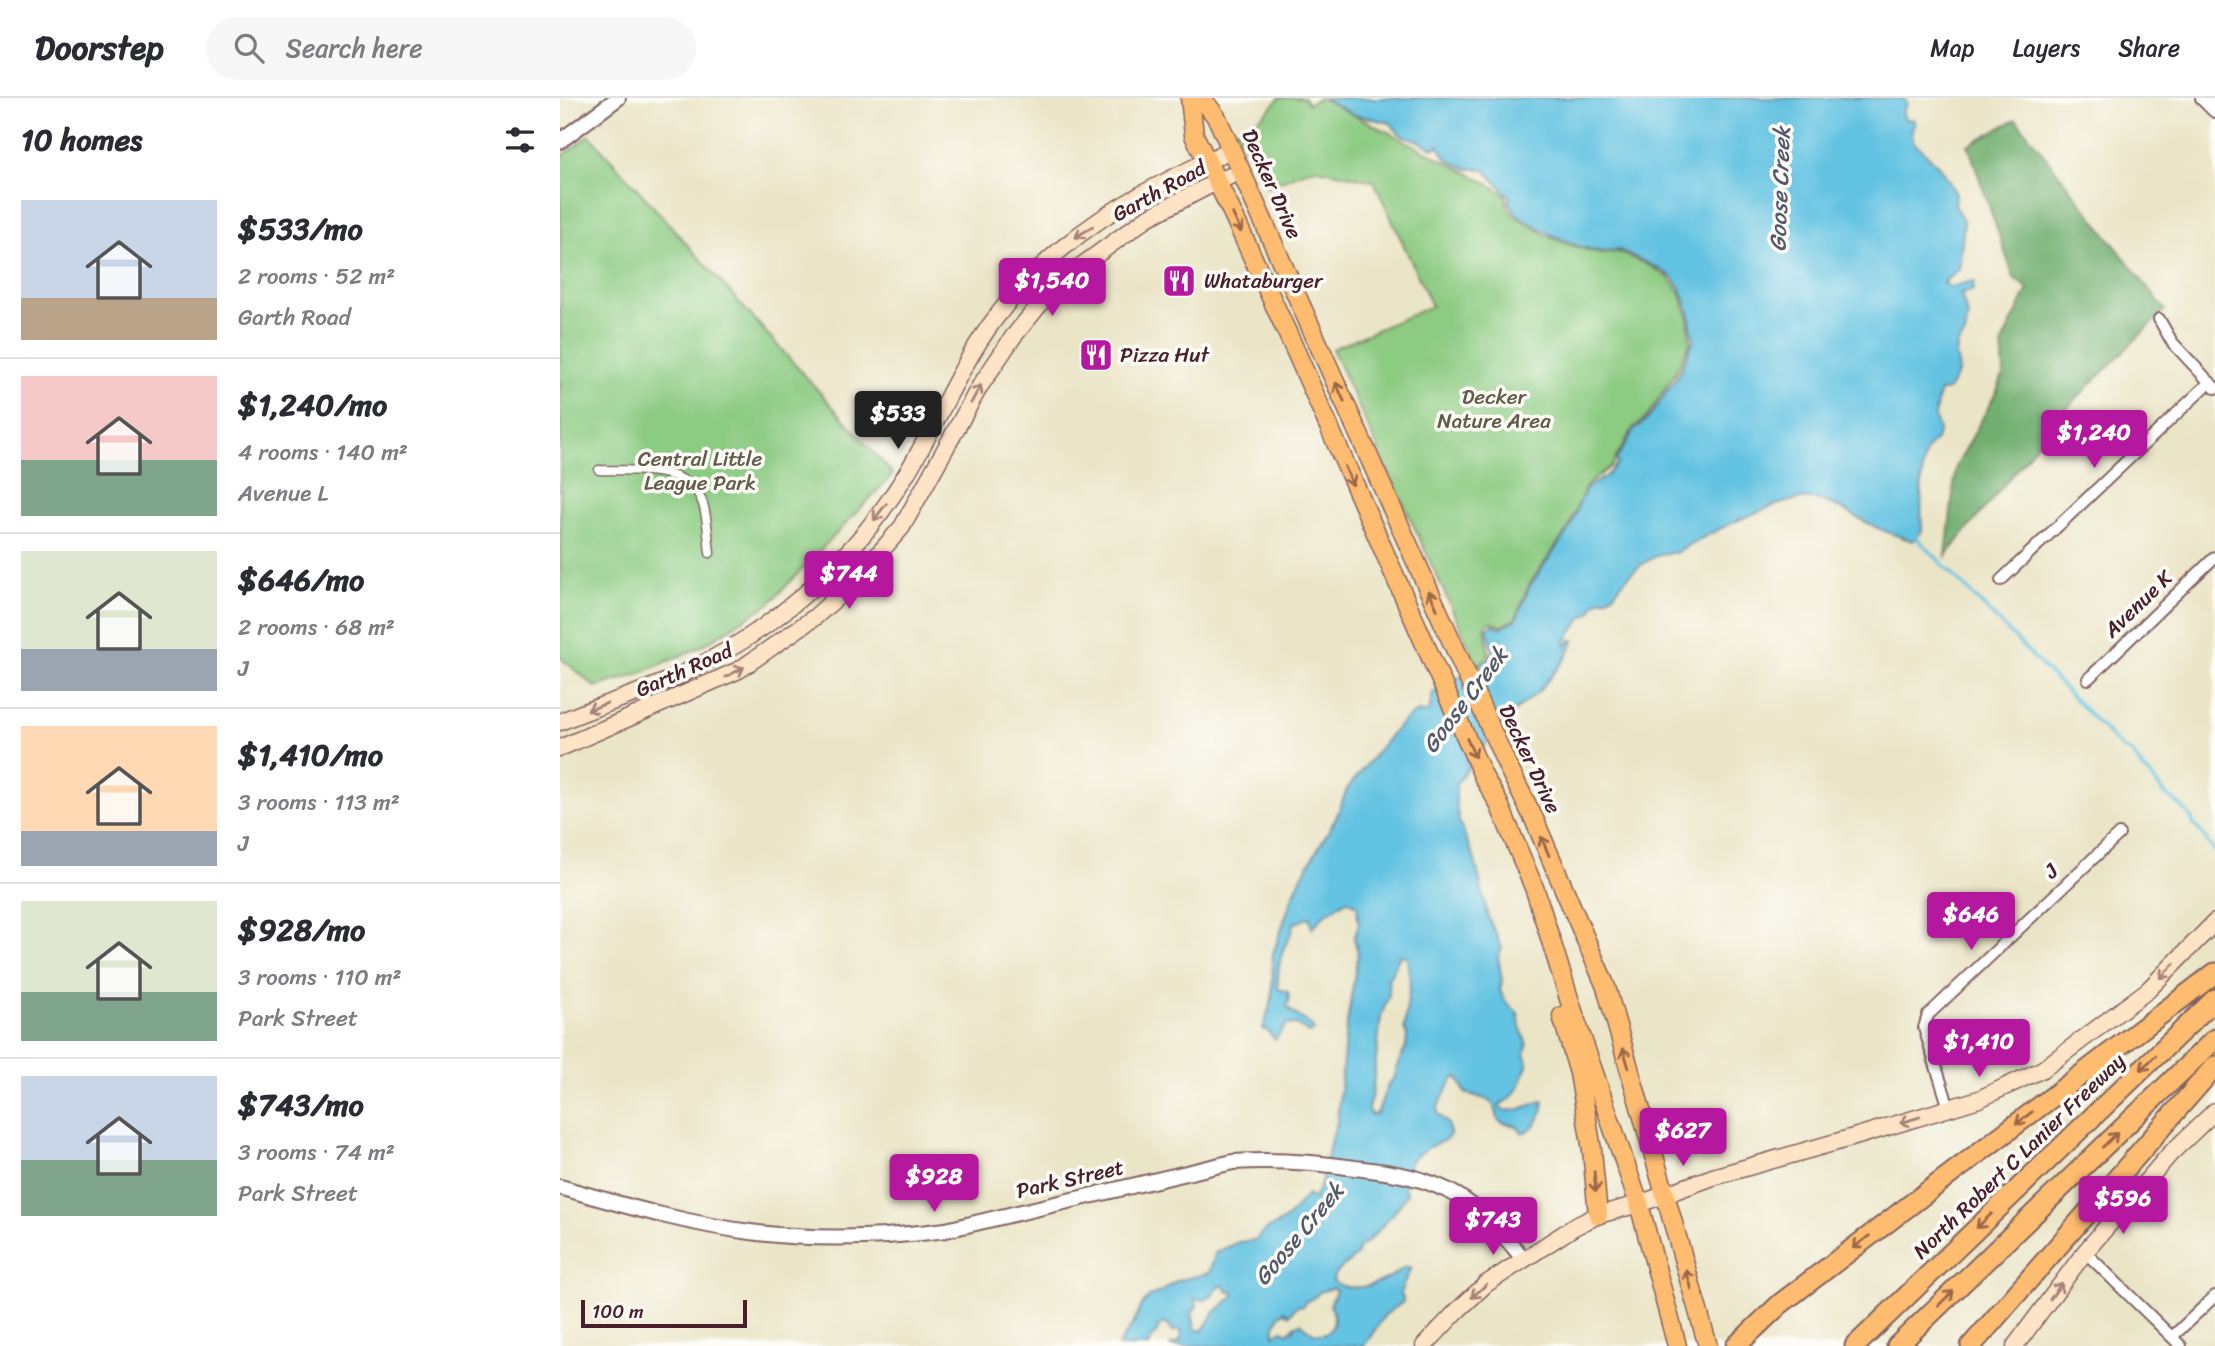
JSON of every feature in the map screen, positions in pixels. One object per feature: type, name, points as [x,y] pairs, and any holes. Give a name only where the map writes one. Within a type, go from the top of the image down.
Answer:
[{"type":"highway","points":[[1736,1346],[1780,1304],[2215,973]]},
{"type":"highway","name":"North Robert C Lanier Freeway","points":[[1855,1346],[2215,999]]},
{"type":"highway","points":[[1897,1346],[2215,1039]]},
{"type":"highway","points":[[1975,1341],[2215,1066]]},
{"type":"main road","points":[[1190,98],[1194,135],[1296,352],[1535,890],[1577,1024],[1639,1204],[1677,1346]]},
{"type":"main road","name":"Decker Drive","points":[[1202,98],[1217,118],[1242,171],[1508,767],[1534,819],[1606,987],[1708,1346]]},
{"type":"main road","name":"Garth Road","points":[[560,722],[667,681],[763,629],[844,557],[882,511],[906,475],[977,345],[1023,286],[1074,239],[1140,195],[1232,149]]},
{"type":"main road","name":"Garth Road","points":[[560,748],[739,670],[815,617],[881,554],[902,527],[980,386],[1040,304],[1066,277],[1147,218],[1242,171]]},
{"type":"main road","points":[[977,345],[998,359]]},
{"type":"main road","points":[[906,475],[926,485]]},
{"type":"main road","points":[[829,570],[845,590]]},
{"type":"main road","points":[[698,666],[705,686]]},
{"type":"main road","points":[[1535,890],[1547,961],[1579,1073],[1592,1150],[1598,1215]]},
{"type":"main road","points":[[1424,1346],[1486,1284],[1523,1258],[1598,1215],[1639,1204],[1713,1177],[1979,1099],[2043,1069],[2148,990],[2215,922]]},
{"type":"main road","points":[[2015,1346],[2085,1252],[2171,1154],[2215,1111]]},
{"type":"street","points":[[560,141],[618,98]]},
{"type":"street","points":[[2203,98],[2215,110]]},
{"type":"street","points":[[1052,257],[1066,277]]},
{"type":"street","points":[[2001,580],[2212,385],[2172,342],[2158,319]]},
{"type":"street","points":[[599,470],[665,473],[686,481],[703,504],[710,554]]},
{"type":"street","name":"Avenue K","points":[[2088,679],[2215,557]]},
{"type":"street","name":"J","points":[[1949,1108],[1924,1028],[1928,1015],[2119,834]]},
{"type":"street","name":"Park Street","points":[[560,1187],[646,1211],[760,1233],[810,1236],[911,1235],[946,1230],[1233,1162],[1301,1161],[1396,1173],[1459,1196],[1493,1224],[1523,1258]]},
{"type":"street","points":[[2085,1252],[2180,1346]]},
{"type":"street","points":[[2172,1337],[2215,1296]]},
{"type":"green space","name":"Decker Nature Area","points":[[1279,98],[1304,98],[1308,104],[1319,98],[1323,99],[1484,181],[1506,195],[1507,206],[1514,215],[1546,235],[1598,253],[1619,252],[1668,277],[1680,292],[1688,316],[1690,343],[1675,373],[1647,417],[1633,428],[1612,465],[1586,486],[1568,529],[1530,583],[1515,619],[1502,626],[1491,622],[1485,626],[1489,655],[1478,665],[1332,349],[1432,306],[1374,181],[1314,168],[1267,186],[1235,130],[1260,118]]},
{"type":"green space","points":[[2016,119],[2165,310],[2063,412],[1946,556],[1956,467],[1997,391],[2004,372],[2002,343],[2028,289],[2014,278],[1968,145]]},
{"type":"green space","name":"Central Little League Park","points":[[589,135],[893,474],[770,603],[700,647],[636,675],[595,687],[560,657],[560,158]]},
{"type":"water","name":"Goose Creek","points":[[1323,98],[1904,98],[1907,104],[1903,110],[1904,118],[1913,119],[1915,123],[1912,129],[1913,141],[1943,171],[1956,194],[1955,206],[1964,222],[1959,269],[1943,283],[1950,287],[1974,282],[1973,290],[1961,294],[1968,317],[1965,334],[1957,346],[1959,371],[1948,390],[1940,391],[1938,396],[1935,417],[1938,435],[1927,450],[1923,465],[1922,531],[1913,541],[1878,528],[1830,504],[1814,499],[1801,499],[1764,509],[1675,553],[1652,558],[1631,574],[1614,594],[1598,600],[1590,613],[1582,618],[1565,642],[1566,646],[1574,640],[1566,658],[1538,692],[1505,719],[1456,784],[1459,822],[1475,860],[1488,917],[1502,948],[1498,957],[1502,981],[1500,990],[1504,1000],[1518,1013],[1527,1045],[1525,1053],[1528,1062],[1520,1085],[1510,1099],[1499,1105],[1502,1110],[1513,1110],[1544,1101],[1537,1121],[1531,1129],[1522,1133],[1517,1126],[1498,1120],[1495,1107],[1488,1100],[1465,1093],[1458,1077],[1453,1079],[1438,1106],[1438,1114],[1448,1124],[1450,1134],[1447,1139],[1429,1147],[1411,1160],[1404,1187],[1407,1194],[1403,1200],[1377,1232],[1358,1248],[1357,1255],[1334,1275],[1333,1281],[1341,1285],[1360,1287],[1379,1282],[1405,1267],[1411,1267],[1400,1293],[1403,1302],[1385,1315],[1364,1346],[1252,1346],[1249,1343],[1245,1346],[1169,1346],[1181,1341],[1182,1331],[1172,1332],[1164,1323],[1159,1326],[1149,1346],[1118,1346],[1135,1321],[1141,1306],[1150,1296],[1177,1281],[1209,1273],[1216,1252],[1239,1242],[1256,1240],[1263,1232],[1288,1217],[1308,1195],[1314,1199],[1321,1184],[1337,1122],[1346,1030],[1358,953],[1354,938],[1359,924],[1357,905],[1347,900],[1324,915],[1312,928],[1310,917],[1293,924],[1280,959],[1278,989],[1288,992],[1288,1009],[1314,1030],[1309,1033],[1295,1024],[1286,1025],[1275,1040],[1263,1029],[1272,998],[1273,954],[1292,898],[1336,818],[1347,789],[1393,732],[1417,712],[1429,711],[1433,693],[1490,659],[1493,651],[1487,628],[1493,625],[1501,628],[1516,620],[1530,586],[1572,525],[1587,488],[1606,476],[1618,463],[1616,460],[1635,429],[1649,418],[1679,373],[1693,340],[1689,311],[1681,289],[1673,278],[1662,270],[1620,250],[1598,251],[1550,234],[1519,216],[1509,203],[1510,197],[1487,172],[1482,169],[1468,169],[1454,163],[1447,159],[1438,145],[1432,148],[1403,136],[1391,123],[1352,114]],"holes":[[[1401,955],[1407,956],[1410,984],[1404,1028],[1407,1035],[1406,1047],[1377,1114],[1371,1115],[1368,1108],[1381,1016],[1389,995],[1388,978]],[[1223,1285],[1228,1292],[1234,1291],[1233,1297],[1216,1311],[1202,1331],[1195,1329],[1192,1312],[1197,1306],[1195,1299],[1206,1300],[1213,1295],[1216,1288]],[[1333,1288],[1336,1291],[1330,1305],[1334,1318],[1330,1330],[1326,1333],[1315,1333],[1301,1323],[1294,1326],[1294,1330],[1291,1329],[1289,1333],[1282,1330],[1274,1335],[1280,1314],[1284,1311],[1289,1315],[1297,1306],[1303,1306],[1319,1292]]]},
{"type":"waterway","points":[[1916,537],[2123,749],[2132,753],[2165,794],[2183,808],[2215,852]]},
{"type":"place","name":"Whataburger","points":[[1179,281]]},
{"type":"place","name":"Pizza Hut","points":[[1096,355]]}]
